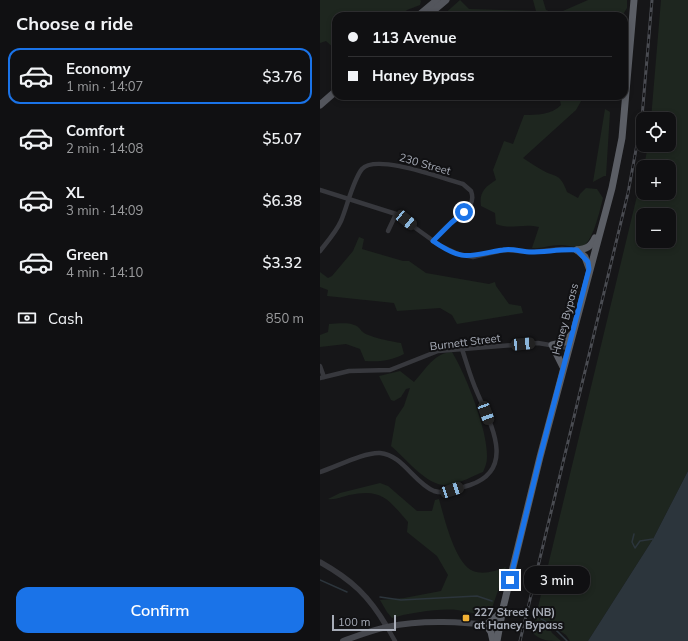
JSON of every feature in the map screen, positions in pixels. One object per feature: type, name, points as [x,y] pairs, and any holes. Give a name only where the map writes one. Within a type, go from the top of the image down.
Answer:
[{"type":"highway","name":"Haney Bypass","points":[[628,69],[634,0]]},
{"type":"highway","name":"Haney Bypass","points":[[497,641],[503,608],[563,367],[602,219],[612,188],[622,138],[625,100]]},
{"type":"highway","points":[[577,250],[585,249],[592,244],[602,219]]},
{"type":"highway","points":[[577,250],[588,262],[589,269]]},
{"type":"highway","points":[[563,367],[552,345],[565,342],[572,334]]},
{"type":"highway","points":[[493,641],[491,632],[486,625],[497,616],[503,608]]},
{"type":"main road","points":[[423,12],[433,3],[446,0]]},
{"type":"main road","points":[[320,98],[332,88]]},
{"type":"main road","points":[[320,105],[332,94]]},
{"type":"main road","points":[[343,641],[387,627],[422,622],[448,621],[500,626]]},
{"type":"street","name":"230 Street","points":[[350,199],[357,177],[363,168],[373,165],[396,164],[463,184],[471,191],[473,200],[468,209],[433,241]]},
{"type":"street","points":[[320,190],[396,214],[433,241],[458,254],[473,256],[504,250],[532,252],[562,249],[577,250]]},
{"type":"street","points":[[320,251],[340,222],[350,199]]},
{"type":"street","points":[[388,231],[396,214]]},
{"type":"street","name":"Burnett Street","points":[[322,378],[349,371],[390,370],[430,353],[462,349],[538,343],[568,348]]},
{"type":"street","points":[[320,472],[368,455],[382,453],[399,461],[423,484],[441,492],[452,490],[480,480],[488,474],[494,465],[497,451],[495,436],[462,349]]},
{"type":"street","points":[[320,366],[322,378]]},
{"type":"street","points":[[320,562],[343,575],[357,586],[370,602],[395,641]]},
{"type":"shaded area","points":[[320,0],[421,1],[420,5],[405,12],[332,12],[332,46],[326,41],[320,43]]},
{"type":"shaded area","points":[[460,0],[469,9],[536,11],[533,0],[543,0],[546,10],[551,12],[446,12]]},
{"type":"shaded area","points":[[588,0],[627,0],[627,8],[624,12],[561,12]]},
{"type":"shaded area","points":[[661,0],[688,0],[688,471],[653,539],[588,641],[570,641],[566,635],[540,617],[539,619],[548,624],[552,633],[561,641],[545,640],[532,632],[636,200],[676,200],[676,160],[645,160],[647,152],[676,152],[676,112],[652,112]]},
{"type":"shaded area","points":[[560,100],[582,100],[576,110],[523,158],[542,170],[557,176],[562,181],[567,192],[578,198],[586,188],[597,189],[603,198],[595,226],[589,240],[581,247],[560,245],[532,248],[539,227],[501,226],[496,224],[495,213],[481,206],[481,197],[484,190],[496,180],[493,170],[504,141],[513,144],[524,115],[549,113],[561,105]]},
{"type":"shaded area","points":[[605,109],[610,112],[606,176],[593,182]]},
{"type":"shaded area","points":[[359,237],[364,239],[362,249],[403,261],[409,261],[426,273],[489,284],[495,282],[496,286],[509,304],[521,306],[523,313],[457,324],[452,315],[440,308],[397,311],[394,303],[327,296],[328,290],[320,287],[320,272],[328,278],[332,276],[353,251]]},
{"type":"shaded area","points":[[329,324],[351,324],[357,326],[367,335],[401,343],[404,354],[384,360],[365,361],[360,349],[346,344],[320,347],[320,335],[328,332]]},
{"type":"shaded area","points":[[452,352],[464,374],[480,418],[484,433],[487,459],[483,472],[455,484],[442,485],[426,478],[418,472],[391,446],[396,418],[404,406],[410,388],[406,389],[401,397],[394,401],[391,400],[379,376],[400,371],[414,382],[440,355]]},
{"type":"shaded area","points":[[688,471],[688,641],[588,641],[653,539]]},
{"type":"shaded area","points":[[380,483],[388,486],[417,511],[432,511],[435,500],[439,499],[447,528],[456,550],[467,567],[473,571],[485,573],[506,567],[492,608],[488,613],[480,614],[457,610],[434,610],[392,618],[387,612],[380,600],[404,598],[441,591],[448,575],[437,556],[407,532],[408,522],[395,507],[383,497],[377,494],[360,493],[336,499],[328,499],[340,493]]},
{"type":"waterway","points":[[634,534],[632,542],[635,548],[640,541],[653,539]]},
{"type":"waterway","points":[[320,580],[347,592]]},
{"type":"waterway","points":[[380,597],[401,600],[477,596],[492,601]]},
{"type":"waterway","points":[[513,610],[524,613]]},
{"type":"waterway","points":[[541,619],[551,625],[567,641]]},
{"type":"railway","points":[[520,641],[628,193],[642,117],[652,0]]},
{"type":"place","name":"227 Street (NB) at Haney Bypass","points":[[466,618]]},
{"type":"route","points":[[464,212],[433,241],[458,254],[473,256],[504,250],[532,252],[562,249],[577,250],[585,257],[588,262],[589,269],[540,457],[510,580]]}]
